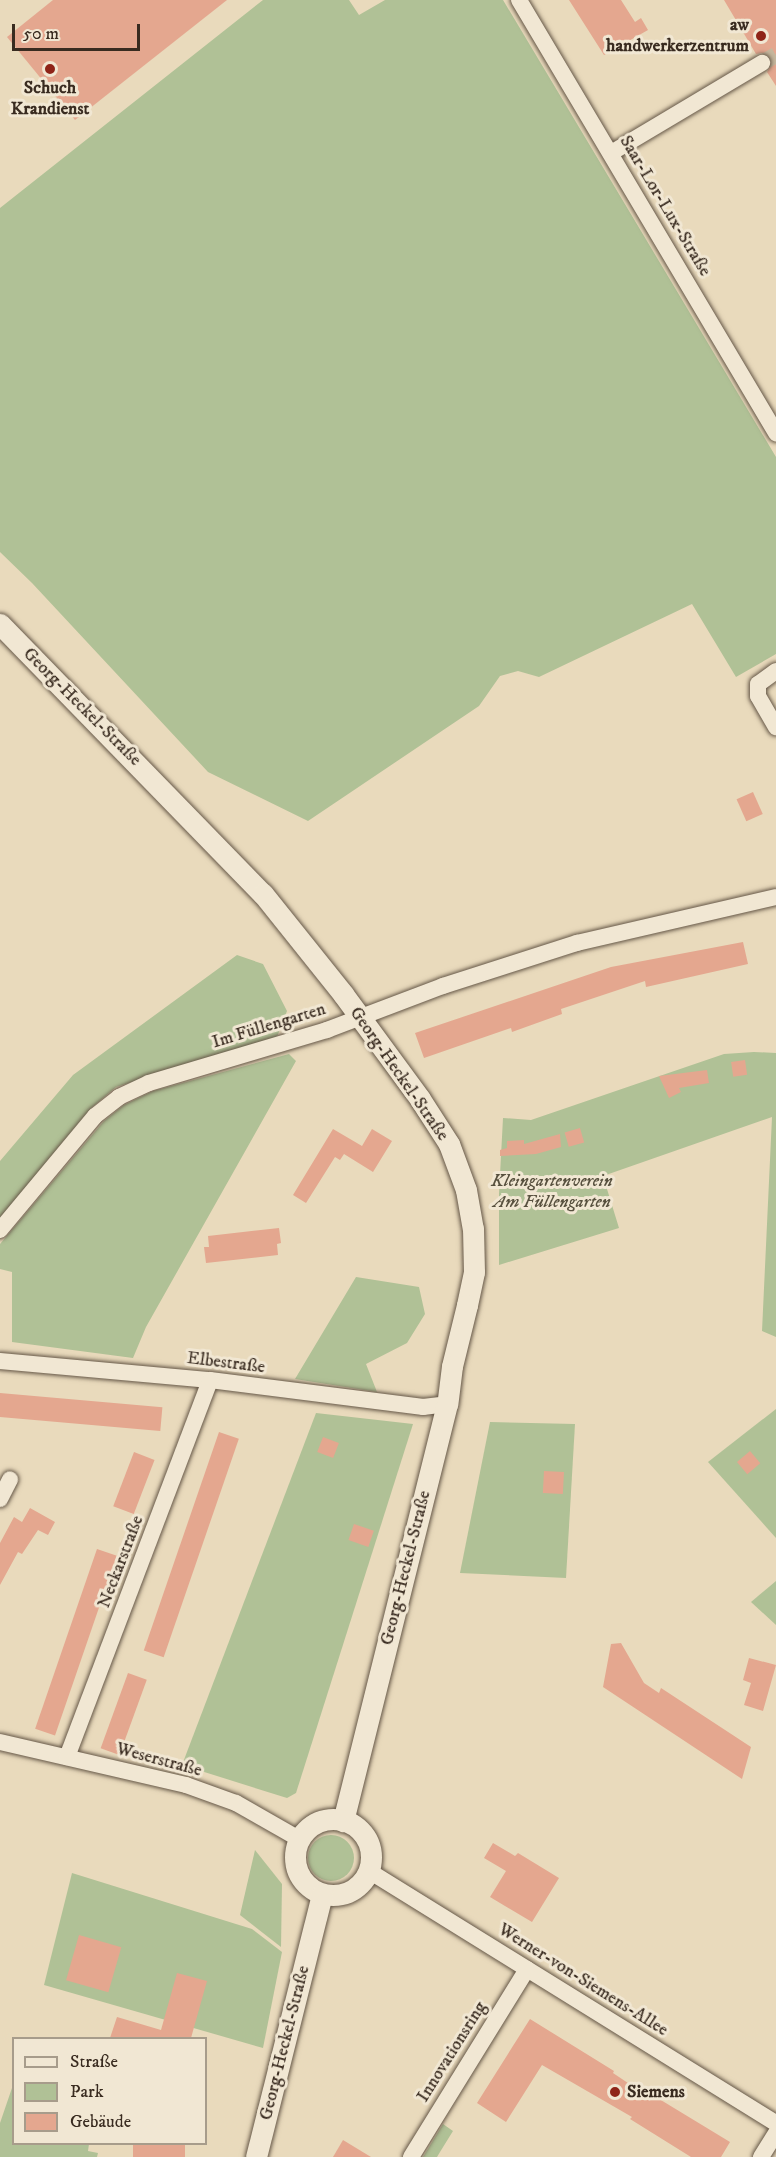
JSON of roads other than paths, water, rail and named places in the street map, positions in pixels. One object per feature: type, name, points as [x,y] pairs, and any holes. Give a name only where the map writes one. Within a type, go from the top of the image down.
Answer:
[{"type":"street","name":"Saar-Lor-Lux-Straße","points":[[519,0],[776,433]]},
{"type":"street","points":[[611,153],[762,63]]},
{"type":"street","name":"Georg-Heckel-Straße","points":[[0,624],[263,894],[358,1016],[449,1144],[466,1190],[473,1228],[474,1272],[452,1366],[447,1404],[343,1821]]},
{"type":"street","points":[[776,671],[758,684],[758,696],[776,727]]},
{"type":"street","name":"Im Füllengarten","points":[[0,1230],[95,1116],[119,1097],[149,1083],[327,1030],[358,1016],[443,986],[577,943],[776,897]]},
{"type":"street","name":"Elbestraße","points":[[0,1361],[210,1380],[423,1407],[447,1404]]},
{"type":"street","name":"Neckarstraße","points":[[67,1757],[210,1380]]},
{"type":"street","points":[[0,1499],[10,1479]]},
{"type":"street","name":"Weserstraße","points":[[0,1742],[186,1785],[236,1803],[299,1839]]},
{"type":"street","points":[[343,1821],[355,1826],[364,1835],[370,1847],[369,1871],[361,1884],[349,1892],[336,1895],[322,1894],[310,1888],[300,1878],[295,1851],[299,1839],[318,1822],[343,1821]]},
{"type":"street","name":"Werner-von-Siemens-Allee","points":[[369,1871],[776,2123]]},
{"type":"street","name":"Georg-Heckel-Straße","points":[[256,2157],[322,1894]]},
{"type":"street","name":"Innovationsring","points":[[411,2157],[527,1969]]},
{"type":"street","points":[[761,2157],[776,2133]]},
{"type":"tunnel","points":[[762,63],[776,55]]},
{"type":"place","name":"aw handwerkerzentrum","points":[[761,36]]},
{"type":"place","name":"Schuch Krandienst","points":[[50,69]]},
{"type":"place","name":"Siemens","points":[[615,2092]]},
{"type":"park label","name":"Kleingartenverein Am Füllengarten","points":[[552,1192]]}]
